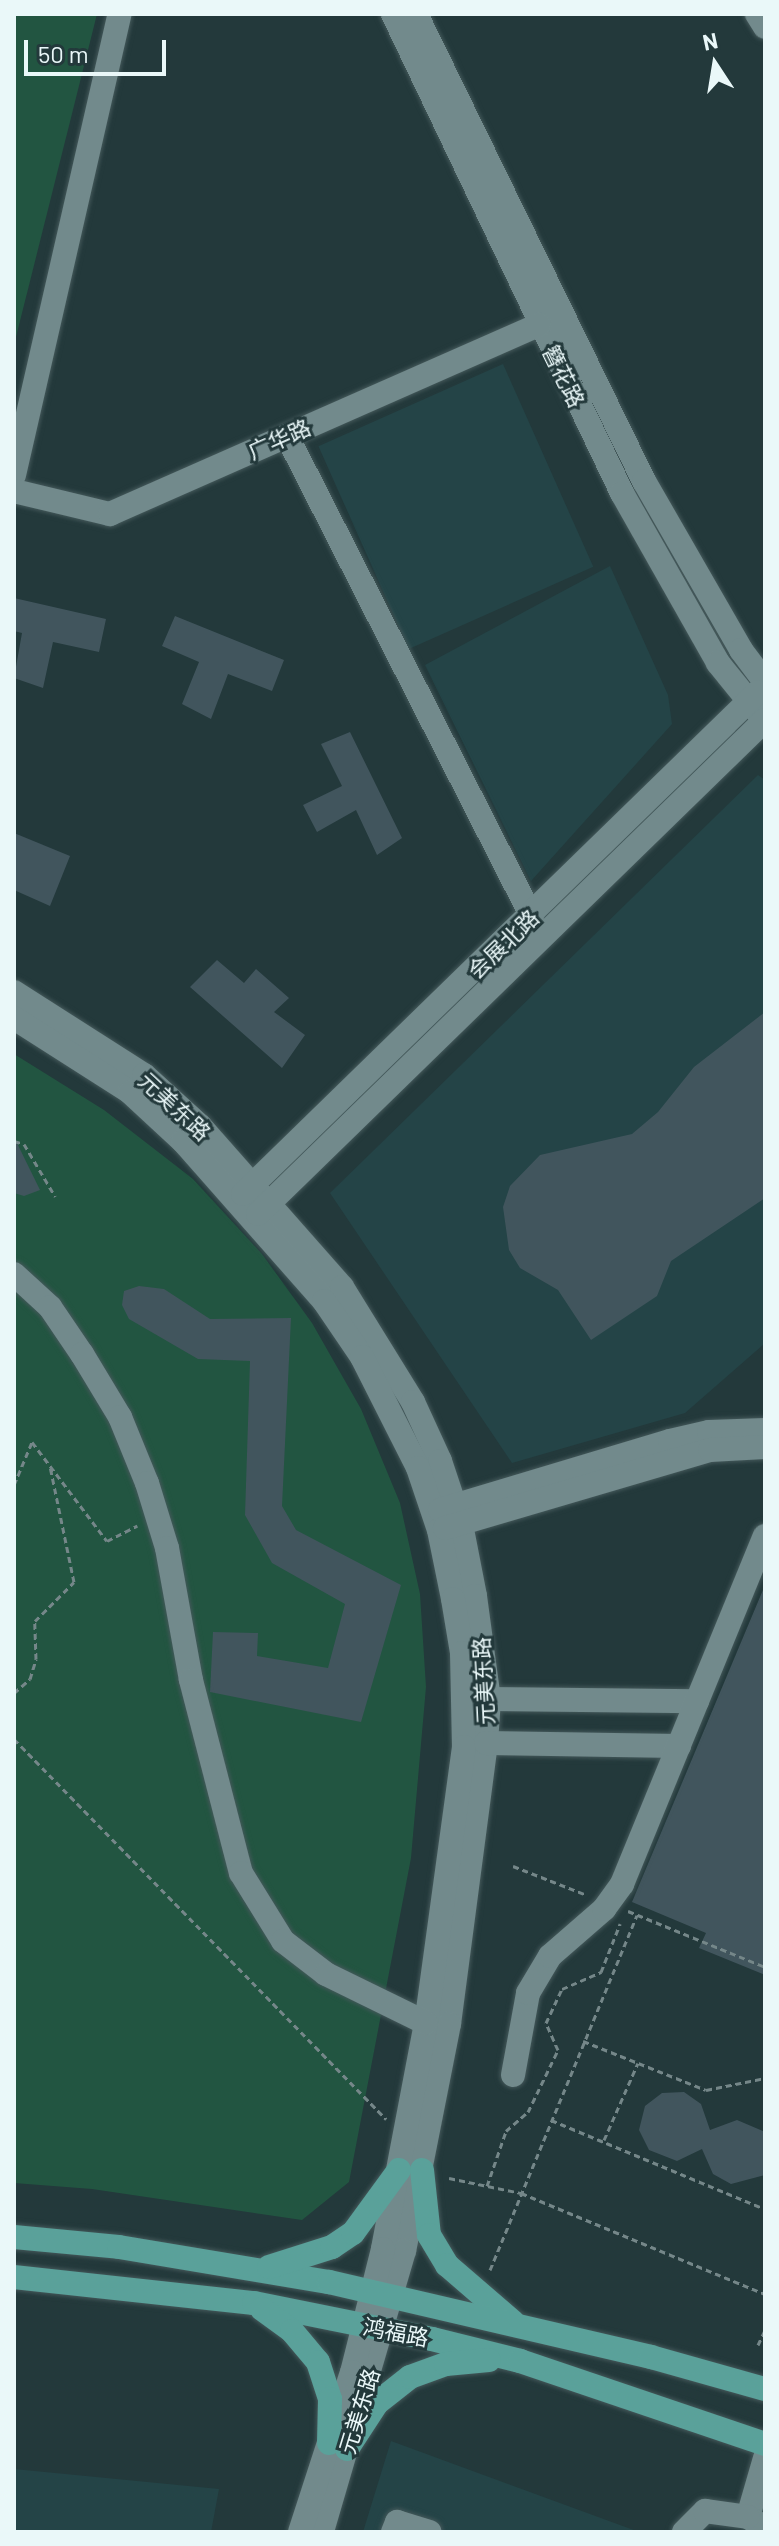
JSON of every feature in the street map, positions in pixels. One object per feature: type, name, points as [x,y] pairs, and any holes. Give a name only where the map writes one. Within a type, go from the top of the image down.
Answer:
[{"type":"main road","points":[[260,2270],[304,2259],[353,2233],[410,2170]]},
{"type":"main road","points":[[410,2170],[429,2235],[447,2265],[518,2326]]},
{"type":"main road","name":"鸿福路","points":[[14,2237],[260,2270],[382,2294],[765,2389]]},
{"type":"main road","name":"鸿福路","points":[[14,2277],[254,2303],[373,2328],[520,2361],[765,2444]]},
{"type":"main road","points":[[254,2303],[292,2331],[318,2362],[330,2399],[338,2446]]},
{"type":"main road","points":[[338,2446],[377,2403],[410,2377],[446,2364],[520,2361]]},
{"type":"street","points":[[14,475],[120,14]]},
{"type":"street","name":"簪花路","points":[[393,14],[539,325],[665,572],[718,663],[759,689]]},
{"type":"street","name":"簪花路","points":[[416,14],[644,481],[759,689],[765,721]]},
{"type":"street","points":[[757,14],[765,27]]},
{"type":"street","name":"广华路","points":[[14,491],[110,514],[539,325]]},
{"type":"street","points":[[287,436],[532,917]]},
{"type":"street","name":"会展北路","points":[[254,1202],[759,689]]},
{"type":"street","name":"会展北路","points":[[254,1202],[765,721]]},
{"type":"street","name":"元美东路","points":[[14,992],[144,1075],[254,1202]]},
{"type":"street","name":"元美东路","points":[[14,1018],[130,1092],[254,1202],[342,1287],[380,1343],[413,1402],[447,1517],[489,1699],[449,2024],[410,2170],[382,2294],[338,2446],[322,2532]]},
{"type":"street","points":[[14,1274],[50,1307],[82,1354],[120,1417],[147,1483],[167,1548],[191,1680],[241,1873],[283,1941],[326,1974],[426,2023]]},
{"type":"street","points":[[447,1517],[683,1438],[765,1430]]},
{"type":"street","points":[[447,1517],[710,1450],[765,1447]]},
{"type":"street","name":"元美东路","points":[[410,2170],[405,2138],[426,2023],[460,1791],[466,1703],[447,1517]]},
{"type":"street","points":[[513,2075],[523,2011],[538,1971],[608,1903],[622,1884],[765,1536]]},
{"type":"street","points":[[489,1699],[697,1701]]},
{"type":"street","points":[[532,1744],[533,1699]]},
{"type":"street","points":[[486,1743],[679,1746]]},
{"type":"street","name":"元美东路","points":[[300,2532],[338,2446]]},
{"type":"street","points":[[684,2532],[705,2511],[757,2522],[765,2458]]},
{"type":"street","points":[[393,2532],[397,2522],[429,2532]]},
{"type":"path","points":[[14,1141],[24,1144],[55,1196]]},
{"type":"path","points":[[14,1485],[32,1442],[107,1541],[144,1523]]},
{"type":"path","points":[[14,1693],[30,1679],[36,1659],[35,1621],[74,1582],[50,1466]]},
{"type":"path","points":[[14,1739],[405,2138]]},
{"type":"path","points":[[513,1866],[765,1967]]},
{"type":"path","points":[[490,2270],[637,1915]]},
{"type":"path","points":[[583,2041],[706,2090],[723,2091],[765,2078]]},
{"type":"path","points":[[604,2142],[638,2063]]},
{"type":"path","points":[[551,2120],[765,2209]]},
{"type":"path","points":[[449,2178],[521,2193],[765,2294]]},
{"type":"path","points":[[758,2345],[765,2330]]},
{"type":"shaded area","points":[[503,364],[593,567],[409,649],[318,446]]},
{"type":"shaded area","points":[[610,566],[668,695],[672,724],[531,881],[425,665]]},
{"type":"shaded area","points":[[758,775],[765,780],[765,1343],[685,1413],[512,1463],[330,1193]]},
{"type":"shaded area","points":[[391,2441],[639,2532],[363,2532]]},
{"type":"shaded area","points":[[14,2469],[219,2489],[211,2532],[15,2532]]},
{"type":"green space","points":[[14,14],[97,14],[14,345]]},
{"type":"green space","points":[[14,1054],[104,1110],[193,1179],[262,1254],[312,1323],[361,1409],[400,1503],[420,1594],[426,1687],[411,1858],[349,2182],[302,2220],[92,2189],[14,2183]]},
{"type":"building","points":[[14,598],[106,619],[99,652],[53,642],[43,688],[14,678],[22,633],[14,631]]},
{"type":"building","points":[[175,616],[284,660],[272,691],[228,674],[211,719],[182,704],[199,662],[162,646]]},
{"type":"building","points":[[350,732],[402,838],[377,855],[356,810],[317,832],[303,805],[342,786],[321,744]]},
{"type":"building","points":[[14,833],[70,856],[50,906],[14,890]]},
{"type":"building","points":[[217,960],[244,983],[256,969],[289,998],[274,1012],[305,1035],[282,1068],[190,987]]},
{"type":"building","points":[[765,1012],[765,1198],[671,1261],[657,1296],[591,1340],[558,1290],[520,1268],[509,1250],[503,1207],[510,1186],[540,1155],[632,1134],[658,1112],[694,1067]]},
{"type":"building","points":[[14,1137],[40,1190],[24,1196],[14,1193]]},
{"type":"building","points":[[139,1286],[164,1289],[210,1319],[291,1318],[282,1506],[296,1530],[401,1585],[361,1722],[210,1692],[213,1632],[258,1633],[257,1656],[328,1668],[345,1604],[272,1563],[245,1515],[250,1361],[198,1359],[129,1319],[122,1305],[124,1291]]},
{"type":"building","points":[[765,1585],[765,1975],[699,1948],[706,1933],[632,1902]]},
{"type":"building","points":[[684,2092],[701,2104],[710,2130],[737,2120],[765,2132],[765,2175],[731,2184],[713,2174],[702,2149],[677,2161],[649,2150],[639,2130],[645,2106],[662,2093]]}]
